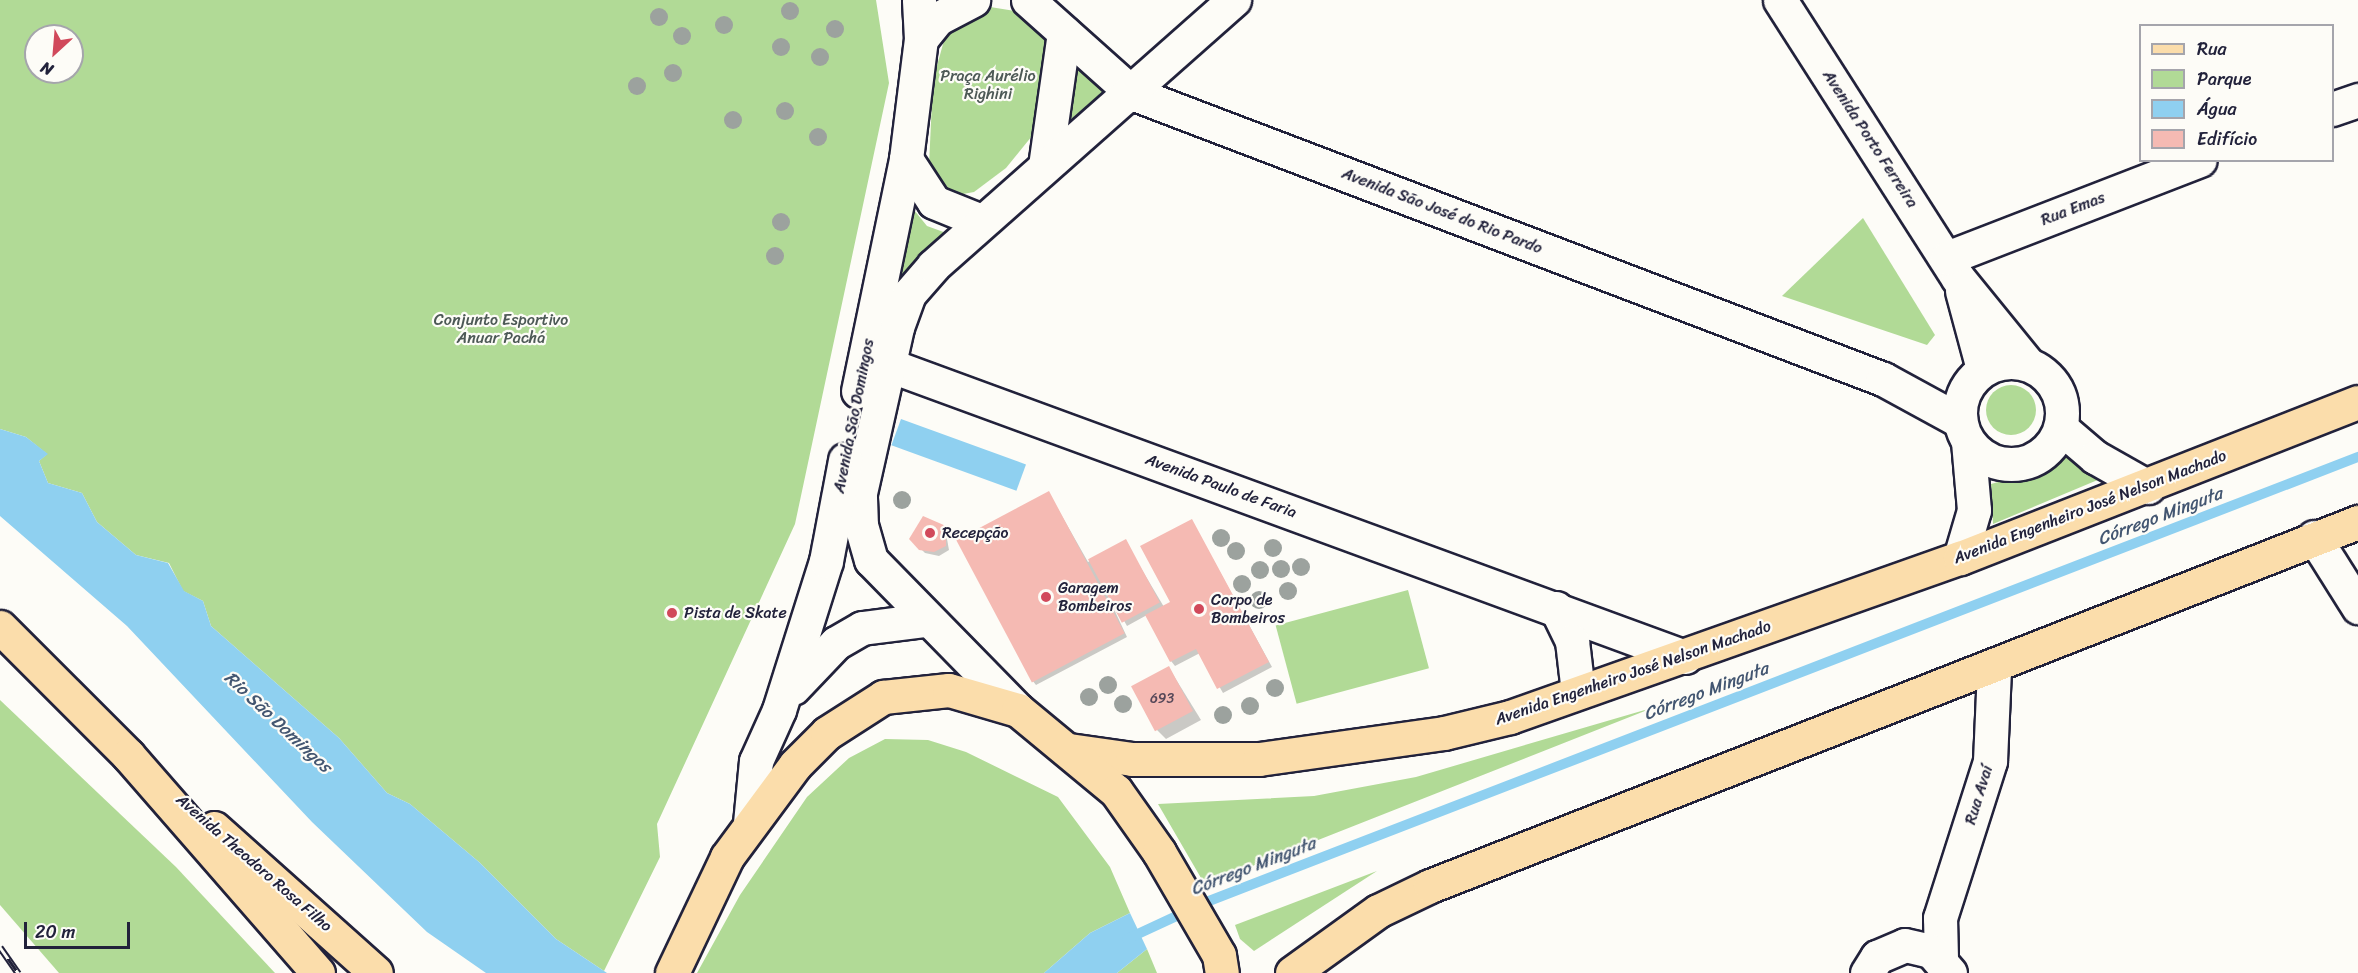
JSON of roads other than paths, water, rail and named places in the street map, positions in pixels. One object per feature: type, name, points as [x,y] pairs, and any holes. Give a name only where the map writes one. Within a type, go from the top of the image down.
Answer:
[{"type":"main road","name":"Avenida Engenheiro José Nelson Machado","points":[[672,973],[727,856],[750,823],[795,765],[827,733],[883,697],[949,690],[1018,710],[1069,750],[1132,759],[1259,759],[1444,733],[1510,717],[1960,558],[2148,487],[2358,402]]},
{"type":"main road","points":[[1292,973],[1378,911],[1430,886],[1994,668],[2314,537],[2358,522]]},
{"type":"main road","name":"Avenida Theodoro Rosa Filho","points":[[0,627],[128,755],[376,973]]},
{"type":"main road","points":[[1069,750],[1116,791],[1159,852],[1220,964]]},
{"type":"main road","name":"Avenida Theodoro Rosa Filho","points":[[128,755],[318,973]]},
{"type":"street","name":"Avenida São Domingos","points":[[750,823],[756,761],[779,710],[826,561],[906,159],[921,39],[919,0]]},
{"type":"street","points":[[921,39],[937,19],[973,0]]},
{"type":"street","name":"Avenida São Domingos","points":[[1018,710],[925,620],[871,560],[861,526],[860,494],[886,364],[909,294],[981,221],[1132,93],[1234,0]]},
{"type":"street","name":"Avenida São José do Rio Pardo","points":[[1026,1],[1132,93],[1882,379],[1969,405]]},
{"type":"street","name":"Avenida Porto Ferreira","points":[[1786,2],[1953,268],[2027,363]]},
{"type":"street","points":[[1045,166],[1064,32]]},
{"type":"street","points":[[2334,108],[2358,100]]},
{"type":"street","points":[[906,159],[934,202],[981,221]]},
{"type":"street","name":"Rua Emas","points":[[1953,268],[2195,162]]},
{"type":"street","name":"Avenida Porto Ferreira","points":[[1953,268],[1969,405],[1974,510],[1960,558]]},
{"type":"street","points":[[2004,362],[2027,363],[2042,371],[2061,396],[2061,428],[2037,458],[2019,464],[1991,459],[1969,405],[2004,362]]},
{"type":"street","name":"Avenida Paulo de Faria","points":[[886,364],[1685,657]]},
{"type":"street","points":[[2061,428],[2095,458],[2148,487]]},
{"type":"street","points":[[2314,537],[2358,608]]},
{"type":"street","points":[[1556,608],[1572,641],[1578,693]]},
{"type":"street","points":[[779,710],[801,675],[836,643],[873,626],[925,620]]},
{"type":"street","name":"Rua Avaí","points":[[1946,966],[1940,918],[1990,761],[1994,668]]},
{"type":"street","points":[[1867,973],[1878,957],[1905,945],[1940,918]]},
{"type":"street","points":[[1905,945],[1946,966]]},
{"type":"water","points":[[901,419],[1026,464],[1016,491],[891,445]]},
{"type":"water","name":"Rio São Domingos","points":[[0,429],[26,437],[48,454],[39,461],[48,483],[82,493],[97,522],[136,555],[168,563],[184,591],[203,601],[211,626],[339,738],[387,793],[410,804],[479,862],[556,939],[607,973],[486,973],[427,932],[312,822],[127,626],[0,516]]},
{"type":"water","points":[[1130,913],[1147,949],[1117,973],[1044,973],[1090,933]]},
{"type":"waterway","name":"Córrego Minguta","points":[[1127,939],[1209,901],[2358,457]]},
{"type":"railway","points":[[0,947],[18,973]]},
{"type":"place","name":"Recepção","points":[[930,533]]},
{"type":"place","name":"Garagem Bombeiros","points":[[1046,597]]},
{"type":"place","name":"Corpo de Bombeiros","points":[[1199,609]]},
{"type":"place","name":"Pista de Skate","points":[[672,613]]},
{"type":"park label","name":"Praça Aurélio Righini","points":[[988,85]]},
{"type":"park label","name":"Conjunto Esportivo Anuar Pachá","points":[[501,329]]}]
